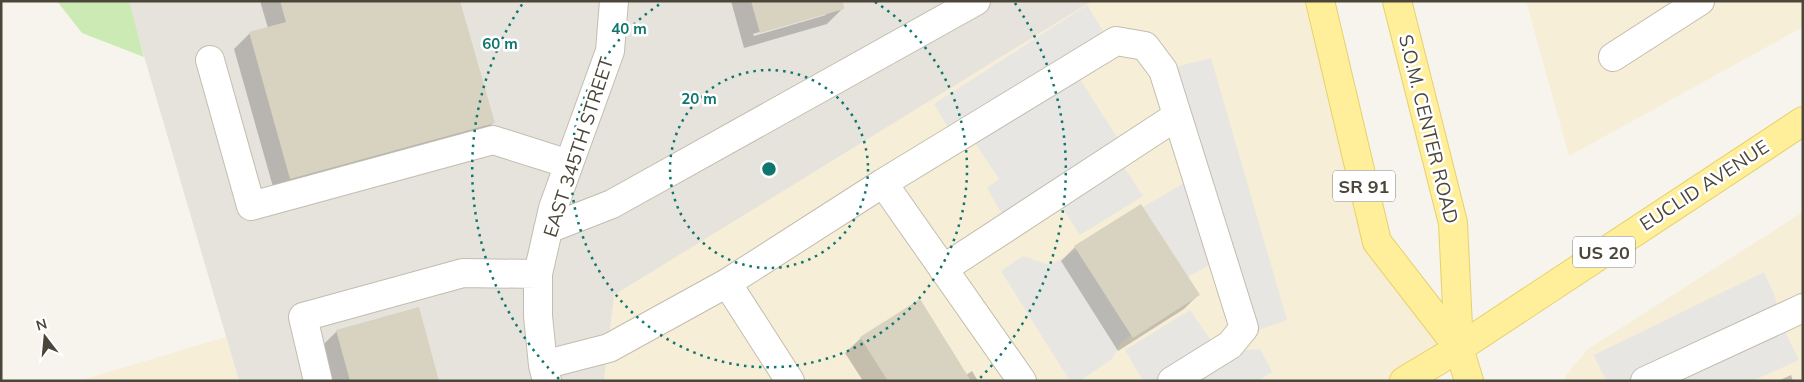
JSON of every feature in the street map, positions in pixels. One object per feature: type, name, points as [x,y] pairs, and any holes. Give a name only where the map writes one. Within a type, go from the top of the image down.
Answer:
[{"type":"main road","name":"S.O.M. CENTER ROAD","points":[[1320,1],[1377,242],[1459,348]]},
{"type":"main road","name":"S.O.M. CENTER ROAD","points":[[1397,1],[1453,223],[1459,348],[1469,381]]},
{"type":"main road","name":"EUCLID AVENUE","points":[[1404,381],[1459,348],[1803,121]]},
{"type":"street","name":"EAST 345TH STREET","points":[[545,373],[538,316],[538,274],[553,208],[610,51],[614,1]]},
{"type":"street","points":[[548,229],[612,204],[976,1]]},
{"type":"street","points":[[1613,57],[1700,1]]},
{"type":"street","points":[[545,373],[609,348],[727,283],[883,183],[1116,41],[1145,46],[1163,70],[1244,328],[1230,345],[1172,381]]},
{"type":"street","points":[[210,60],[251,206],[493,140],[569,164]]},
{"type":"street","points":[[944,269],[1177,116]]},
{"type":"street","points":[[883,183],[1022,381]]},
{"type":"street","points":[[318,381],[303,317],[463,273],[538,274]]},
{"type":"street","points":[[727,283],[790,381]]},
{"type":"street","points":[[1645,381],[1803,308]]},
{"type":"shaded area","points":[[128,1],[1092,1],[614,295],[604,381],[239,381]]},
{"type":"shaded area","points":[[1092,1],[1304,1],[1368,247],[1441,348],[1388,381],[604,381],[613,295]]},
{"type":"shaded area","points":[[1526,1],[1803,1],[1803,27],[1569,156]]},
{"type":"shaded area","points":[[1087,5],[1111,44],[1073,68],[1125,150],[1117,156],[1143,196],[1080,235],[1055,197],[1009,226],[987,188],[999,179],[968,132],[955,139],[934,104]]},
{"type":"shaded area","points":[[1211,58],[1287,320],[1259,330],[1244,328],[1221,258],[1188,277],[1143,207],[1196,176],[1163,70]]},
{"type":"shaded area","points":[[1803,212],[1803,381],[1564,381],[1566,375],[1588,349]]},
{"type":"shaded area","points":[[1077,250],[1131,335],[1121,342],[1113,358],[1080,381],[1070,381],[1001,271],[1023,256],[1050,265]]},
{"type":"shaded area","points":[[1764,272],[1775,296],[1779,319],[1799,360],[1752,381],[1606,381],[1594,355]]},
{"type":"shaded area","points":[[1190,310],[1219,352],[1260,349],[1272,372],[1258,381],[1143,381],[1125,350]]},
{"type":"shaded area","points":[[226,337],[239,381],[78,381]]},
{"type":"green space","points":[[57,1],[129,1],[144,57],[82,33]]},
{"type":"building","points":[[280,1],[460,1],[495,123],[290,179],[249,32],[286,22]]},
{"type":"building","points":[[751,1],[843,1],[844,9],[760,33]]},
{"type":"building","points":[[1141,204],[1200,295],[1133,338],[1074,246]]},
{"type":"building","points":[[920,299],[971,381],[888,381],[860,337]]},
{"type":"building","points":[[419,307],[439,381],[350,381],[336,330]]}]
